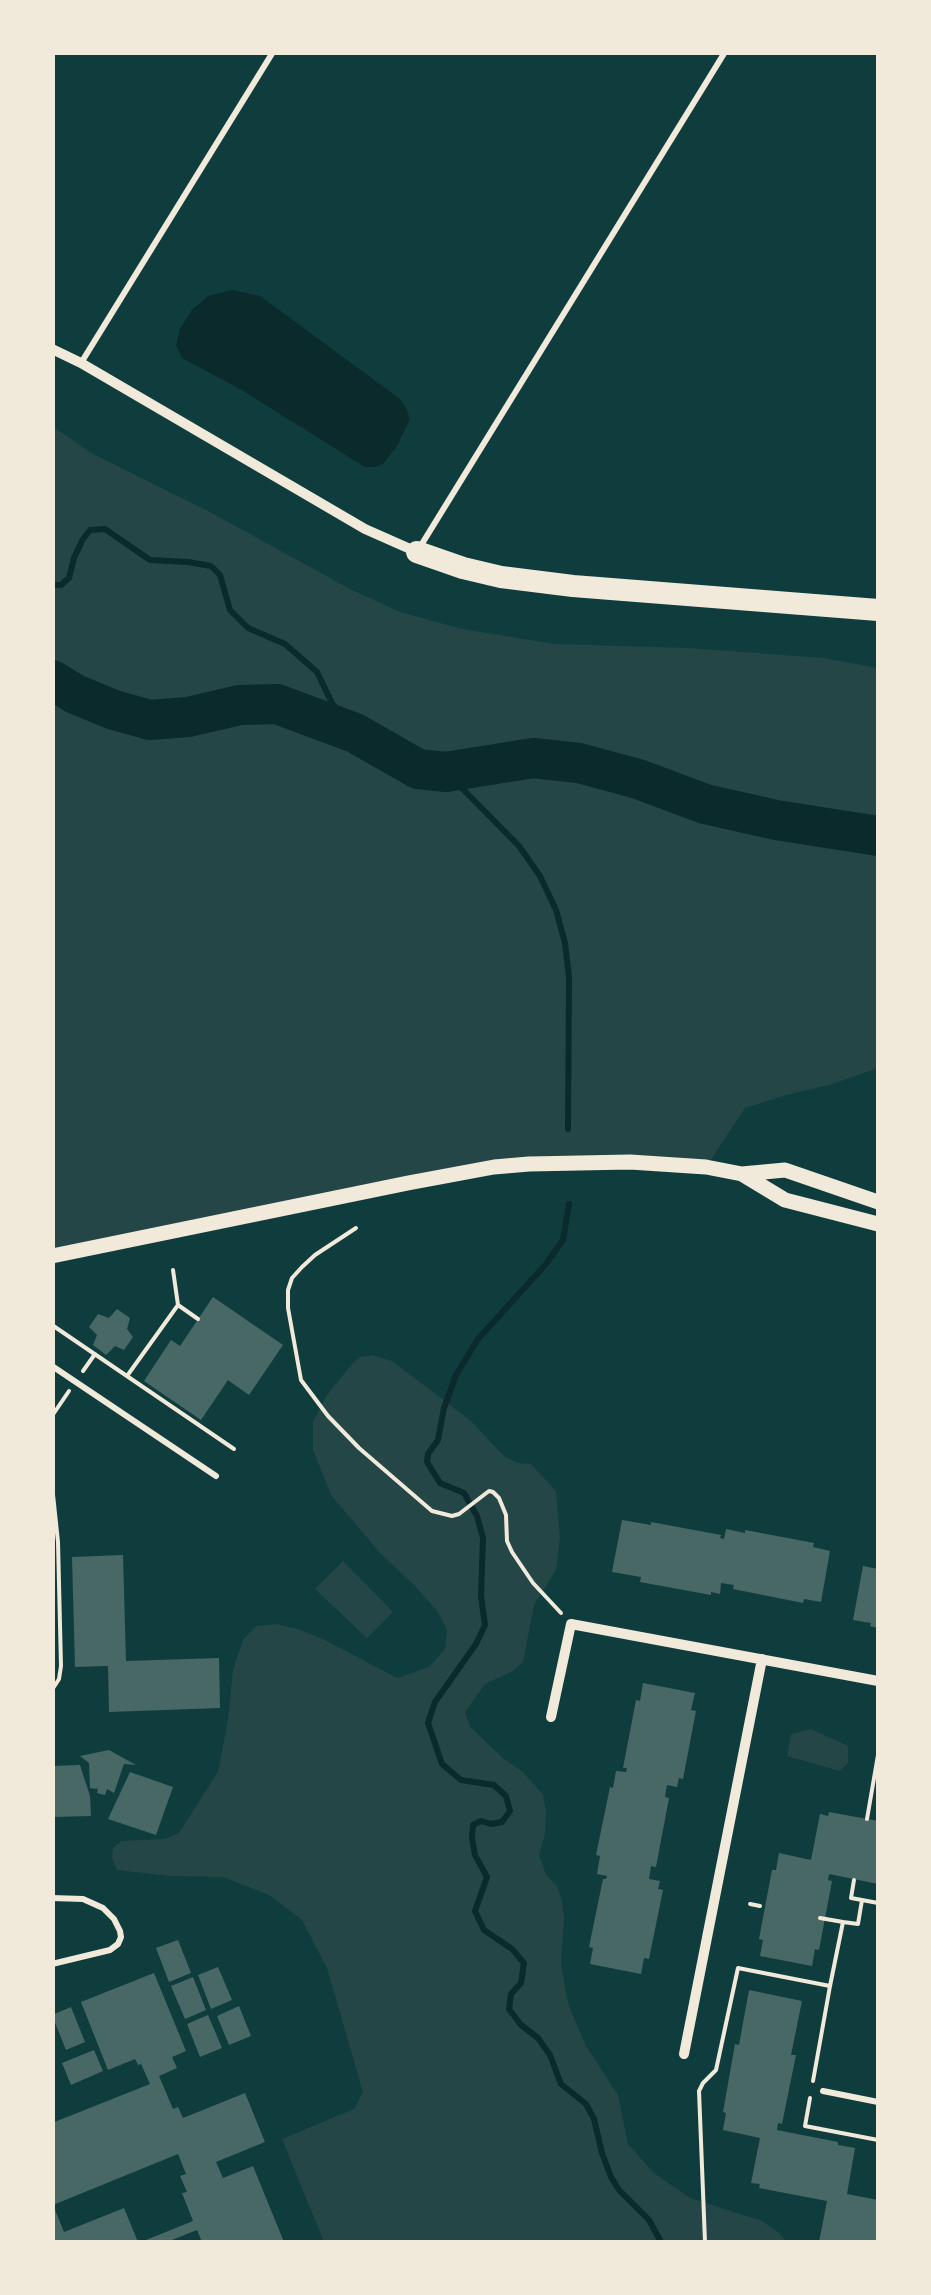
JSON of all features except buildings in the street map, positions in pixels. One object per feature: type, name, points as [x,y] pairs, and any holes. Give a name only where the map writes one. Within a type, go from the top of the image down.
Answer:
[{"type":"highway","points":[[416,552],[501,577],[878,610]]},
{"type":"street","points":[[52,348],[366,529],[416,552]]},
{"type":"street","points":[[52,1256],[529,1164],[630,1162],[706,1167],[742,1174],[785,1170],[878,1202]]},
{"type":"street","points":[[742,1174],[785,1200],[878,1224]]},
{"type":"street","points":[[842,1189],[878,1188]]},
{"type":"street","points":[[551,1717],[571,1624],[878,1681]]},
{"type":"street","points":[[684,2054],[762,1659]]},
{"type":"lane","points":[[81,363],[272,52]]},
{"type":"lane","points":[[416,552],[725,52]]},
{"type":"lane","points":[[52,1366],[216,1476]]},
{"type":"lane","points":[[52,1898],[83,1899],[103,1908],[114,1919],[121,1937],[110,1950],[52,1964]]},
{"type":"lane","points":[[823,2091],[878,2102]]},
{"type":"path","points":[[356,1228],[315,1255],[292,1278],[288,1308],[301,1380],[358,1448],[432,1510],[452,1516],[493,1492],[503,1506],[507,1540],[522,1568],[571,1624]]},
{"type":"path","points":[[127,1376],[178,1305],[173,1270]]},
{"type":"path","points":[[178,1305],[198,1319]]},
{"type":"path","points":[[52,1325],[234,1449]]},
{"type":"path","points":[[52,1485],[62,1666],[52,1690]]},
{"type":"path","points":[[866,1819],[878,1755]]},
{"type":"path","points":[[854,1880],[851,1898],[878,1904]]},
{"type":"path","points":[[820,1918],[858,1924],[862,1900]]},
{"type":"path","points":[[750,1904],[760,1906]]},
{"type":"path","points":[[843,1922],[805,2126],[878,2140]]},
{"type":"path","points":[[706,2242],[699,2091],[716,2070],[738,1968],[830,1986]]},
{"type":"shaded area","points":[[232,290],[260,296],[400,399],[410,419],[383,464],[365,467],[240,389],[182,358],[176,345],[180,329],[192,310],[208,296]]},
{"type":"shaded area","points":[[52,426],[93,454],[400,612],[462,629],[554,644],[823,658],[878,668],[878,1068],[745,1108],[706,1167],[529,1164],[53,1256]]},
{"type":"shaded area","points":[[372,1355],[392,1361],[471,1421],[504,1456],[517,1463],[531,1464],[556,1491],[560,1537],[556,1570],[534,1605],[523,1662],[485,1684],[465,1712],[470,1727],[523,1772],[543,1795],[545,1834],[539,1855],[562,1901],[561,1963],[566,1994],[586,2046],[618,2095],[628,2144],[654,2173],[690,2198],[762,2221],[787,2242],[324,2242],[282,2139],[354,2109],[363,2092],[327,1968],[302,1920],[269,1895],[223,1877],[117,1870],[113,1848],[121,1841],[165,1839],[179,1833],[218,1772],[233,1670],[243,1640],[256,1626],[276,1624],[298,1629],[397,1678],[429,1667],[445,1649],[447,1630],[438,1612],[331,1495],[313,1450],[313,1422],[327,1395],[353,1363]]},
{"type":"shaded area","points":[[343,1561],[393,1612],[367,1638],[315,1589]]},
{"type":"shaded area","points":[[811,1729],[848,1746],[848,1763],[840,1771],[787,1756],[791,1734]]},
{"type":"waterway","points":[[52,585],[61,585],[69,578],[74,558],[90,530],[105,529],[150,560],[211,566],[220,575],[230,610],[248,628],[285,644],[317,672],[332,703],[355,733]]},
{"type":"waterway","points":[[52,680],[114,710],[150,720],[188,717],[240,705],[277,704],[355,733],[418,769],[446,772],[533,758],[579,763],[638,779],[705,804],[878,836]]},
{"type":"waterway","points":[[446,772],[519,846],[540,876],[556,910],[569,977],[568,1129]]},
{"type":"waterway","points":[[569,1204],[563,1240],[478,1339],[456,1375],[438,1440],[428,1454],[427,1462],[440,1483],[464,1493],[477,1516],[483,1538],[481,1596],[485,1625],[435,1702],[428,1723],[442,1764],[461,1780],[494,1785],[506,1796],[510,1811],[502,1822],[481,1821],[473,1825],[472,1838],[475,1855],[487,1877],[475,1911],[484,1930],[512,1949],[524,1963],[521,1983],[511,1994],[509,2009],[550,2055],[561,2084],[586,2104],[611,2177],[649,2220],[661,2242]]}]
